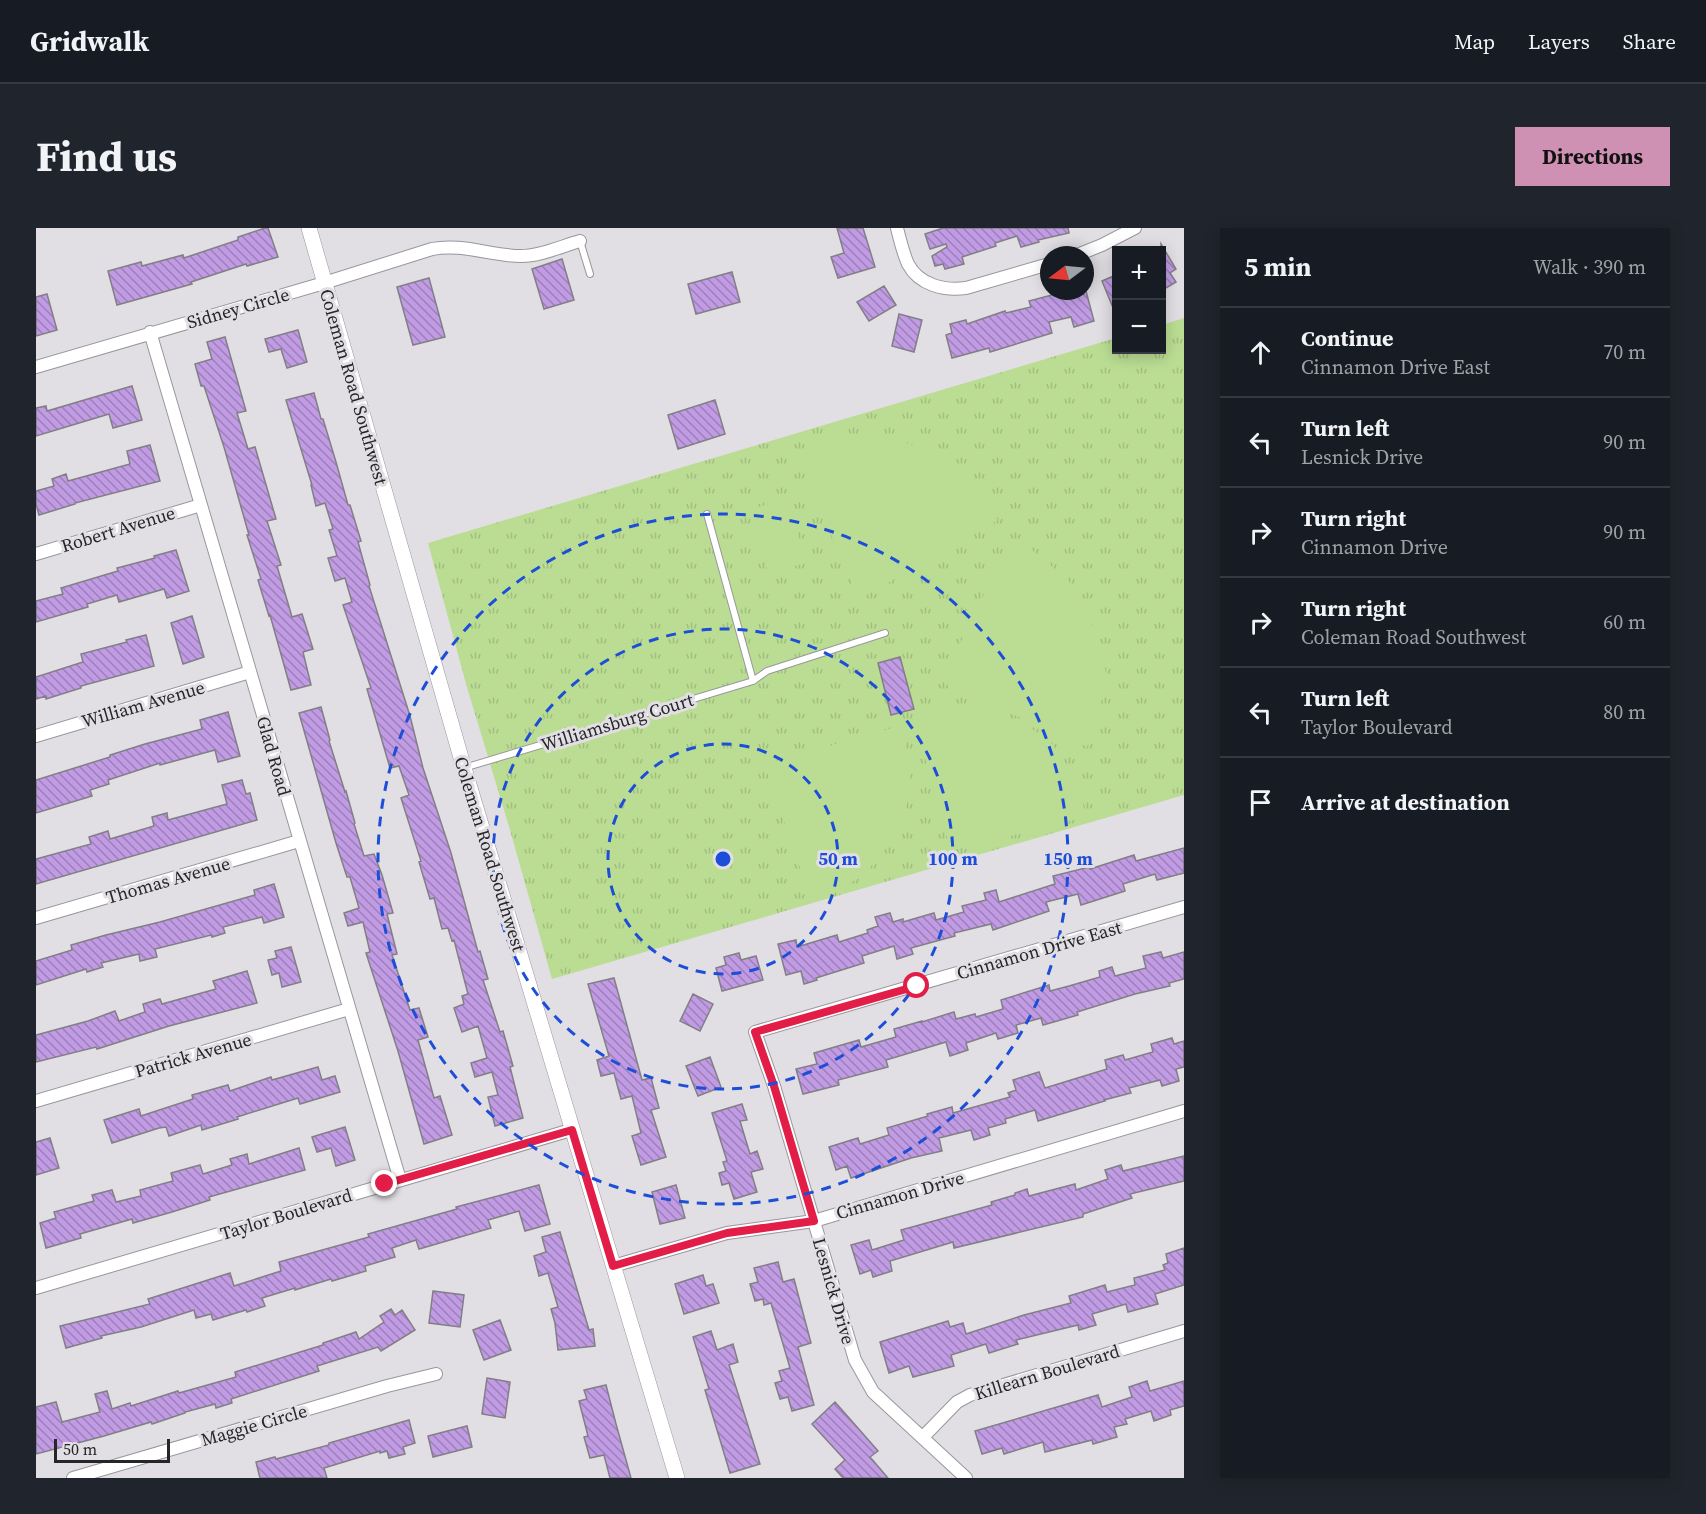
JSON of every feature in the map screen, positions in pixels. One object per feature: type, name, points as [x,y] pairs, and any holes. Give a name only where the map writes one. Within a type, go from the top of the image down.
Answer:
[{"type":"street","name":"Coleman Road Southwest","points":[[309,228],[464,768],[677,1478]]},
{"type":"street","points":[[897,228],[909,266],[931,285],[942,288],[954,290],[966,288],[1040,267]]},
{"type":"street","points":[[1094,248],[1135,228]]},
{"type":"street","name":"Sidney Circle","points":[[36,367],[444,247],[522,256],[580,241]]},
{"type":"street","name":"Glad Road","points":[[150,332],[400,1180]]},
{"type":"street","name":"Robert Avenue","points":[[36,554],[201,505]]},
{"type":"street","name":"William Avenue","points":[[36,736],[250,672]]},
{"type":"street","name":"Thomas Avenue","points":[[36,918],[299,841]]},
{"type":"street","name":"Cinnamon Drive East","points":[[755,1032],[1184,907]]},
{"type":"street","name":"Patrick Avenue","points":[[36,1101],[349,1009]]},
{"type":"street","name":"Lesnick Drive","points":[[755,1032],[774,1086],[850,1347],[860,1371],[873,1392],[966,1478]]},
{"type":"street","name":"Cinnamon Drive","points":[[613,1266],[727,1233],[814,1221],[1184,1111]]},
{"type":"street","name":"Taylor Boulevard","points":[[36,1288],[572,1130]]},
{"type":"street","name":"Killearn Boulevard","points":[[923,1437],[957,1402],[970,1395],[1184,1331]]},
{"type":"street","name":"Maggie Circle","points":[[74,1478],[387,1386],[436,1374]]},
{"type":"lane","points":[[580,241],[590,274]]},
{"type":"lane","points":[[706,514],[753,681]]},
{"type":"lane","name":"Williamsburg Court","points":[[464,768],[753,681],[767,671],[885,633]]},
{"type":"green space","points":[[1184,318],[1184,795],[552,979],[466,684],[428,543],[1112,339],[1112,354],[1166,354],[1166,324]]},
{"type":"green space","points":[[874,437],[910,444],[928,452],[970,487],[998,520],[865,596],[855,591],[797,455],[835,439]]},
{"type":"green space","points":[[788,499],[806,563],[768,573],[750,509]]},
{"type":"green space","points":[[1010,541],[1033,551],[1069,581],[1097,634],[1107,677],[1087,747],[948,686],[944,676]]},
{"type":"green space","points":[[949,707],[995,711],[1046,738],[1069,769],[1081,797],[1086,817],[958,849],[949,844],[913,715]]},
{"type":"green space","points":[[900,726],[910,771],[910,789],[907,806],[892,839],[869,868],[856,880],[837,891],[810,897],[768,774],[776,761]]},
{"type":"building","points":[[268,228],[278,257],[247,266],[246,264],[191,282],[192,284],[117,305],[108,271],[141,262],[142,266],[183,255],[184,258],[238,240],[238,237]]},
{"type":"building","points":[[837,228],[863,228],[875,267],[838,278],[831,257],[844,253]]},
{"type":"building","points":[[943,228],[1068,228],[1069,233],[1038,240],[1039,242],[1021,247],[1017,236],[995,243],[996,246],[962,257],[964,264],[945,269],[943,264],[935,266],[932,256],[947,247],[946,244],[930,249],[925,234]]},
{"type":"building","points":[[1166,252],[1176,269],[1170,273],[1176,282],[1166,288]]},
{"type":"building","points":[[562,259],[574,300],[544,309],[532,269]]},
{"type":"building","points":[[732,272],[740,302],[696,314],[688,284]]},
{"type":"building","points":[[1112,277],[1112,305],[1102,281]]},
{"type":"building","points":[[429,278],[445,337],[413,345],[397,287]]},
{"type":"building","points":[[884,286],[896,305],[869,321],[857,302]]},
{"type":"building","points":[[47,294],[57,330],[36,336],[36,297]]},
{"type":"building","points":[[1040,298],[1040,300],[1088,300],[1094,321],[1074,327],[1071,317],[1049,322],[1052,333],[990,352],[989,348],[952,358],[946,335],[952,333],[950,324],[966,320],[967,324],[1005,311],[1006,313],[1031,307],[1029,301]]},
{"type":"building","points":[[899,314],[922,320],[914,352],[892,346]]},
{"type":"building","points":[[298,330],[307,362],[287,368],[281,349],[269,352],[265,339]]},
{"type":"building","points":[[225,337],[246,411],[237,413],[248,449],[255,447],[276,519],[267,521],[281,565],[277,566],[292,617],[302,614],[313,649],[303,652],[311,685],[291,690],[258,580],[261,579],[224,447],[195,364],[212,359],[207,342]]},
{"type":"building","points":[[132,386],[142,420],[113,428],[109,414],[36,436],[36,408],[46,406],[47,411]]},
{"type":"building","points":[[314,393],[361,541],[358,542],[369,586],[410,716],[423,768],[451,853],[478,952],[480,951],[488,979],[483,980],[500,1032],[503,1031],[513,1066],[510,1067],[523,1118],[495,1126],[488,1097],[498,1095],[492,1072],[475,1077],[471,1063],[487,1058],[478,1026],[462,1032],[454,1008],[464,1004],[462,996],[468,994],[454,940],[452,941],[448,928],[442,929],[434,898],[430,899],[419,862],[421,861],[401,798],[409,795],[399,766],[390,768],[367,689],[371,688],[343,605],[352,602],[345,578],[335,581],[328,558],[337,556],[329,530],[333,529],[325,503],[316,506],[312,485],[286,400]]},
{"type":"building","points":[[715,400],[725,434],[678,449],[668,415]]},
{"type":"building","points":[[150,445],[160,481],[75,503],[39,515],[36,491],[54,486],[52,479],[66,474],[68,481],[130,464],[127,451]]},
{"type":"building","points":[[176,550],[189,591],[167,598],[164,589],[119,602],[117,595],[87,604],[88,607],[36,622],[36,601],[63,594],[61,588]]},
{"type":"building","points":[[192,616],[204,657],[183,664],[171,623]]},
{"type":"building","points":[[146,635],[154,666],[81,686],[81,688],[46,699],[46,696],[36,699],[36,677],[83,662],[81,654]]},
{"type":"building","points":[[900,657],[914,709],[891,715],[878,663]]},
{"type":"building","points":[[321,707],[364,856],[374,854],[382,875],[393,913],[387,914],[397,954],[392,955],[410,1010],[419,1008],[428,1037],[418,1040],[434,1098],[440,1096],[452,1135],[424,1144],[398,1051],[366,953],[370,952],[363,922],[348,926],[344,913],[359,908],[350,877],[347,877],[336,843],[299,713]]},
{"type":"building","points":[[228,712],[240,756],[218,762],[215,750],[160,765],[160,763],[108,780],[109,784],[90,790],[92,796],[36,813],[36,780],[145,744],[202,729],[200,720]]},
{"type":"building","points":[[242,780],[246,794],[250,793],[257,820],[36,884],[36,859],[91,844],[89,837],[108,831],[110,839],[154,826],[152,817],[167,813],[168,820],[227,804],[222,785]]},
{"type":"building","points":[[1184,848],[1184,873],[1157,880],[1155,874],[1123,884],[1125,891],[1081,905],[1078,894],[1046,902],[1049,911],[993,930],[991,924],[954,933],[955,936],[911,948],[913,954],[897,959],[894,946],[862,956],[864,963],[804,984],[801,971],[786,975],[778,944],[796,940],[797,947],[837,935],[839,942],[868,933],[867,930],[878,926],[875,917],[890,913],[893,922],[903,919],[903,922],[934,913],[936,920],[964,912],[962,906],[986,900],[984,893],[996,890],[999,902],[1055,884],[1053,876],[1089,867],[1090,869],[1134,855],[1136,861]]},
{"type":"building","points":[[274,884],[284,917],[264,923],[262,917],[223,927],[225,933],[155,949],[157,957],[140,961],[139,954],[101,963],[103,967],[87,972],[86,969],[36,985],[36,961],[72,950],[71,945],[255,895],[254,890]]},
{"type":"building","points":[[291,947],[301,982],[282,987],[279,973],[272,975],[268,960],[277,958],[275,951]]},
{"type":"building","points":[[1161,952],[1163,958],[1184,952],[1184,979],[1169,983],[1170,986],[1135,994],[1043,1025],[1041,1018],[1016,1025],[1018,1033],[998,1039],[996,1033],[966,1043],[968,1050],[950,1056],[946,1042],[886,1060],[888,1067],[838,1080],[839,1085],[803,1094],[796,1069],[817,1064],[814,1053],[859,1040],[861,1047],[896,1037],[894,1029],[954,1012],[956,1019],[975,1014],[976,1017],[1003,1009],[1001,1000],[1049,985],[1050,991],[1100,977],[1099,971],[1112,967],[1115,976],[1146,968],[1143,956]]},
{"type":"building","points":[[739,953],[741,960],[756,956],[763,980],[722,991],[716,968],[726,965],[724,957]]},
{"type":"building","points":[[247,971],[257,1003],[169,1026],[97,1049],[96,1047],[36,1062],[36,1035],[115,1011],[119,1021],[145,1012],[143,1004],[160,999],[162,1004],[216,989],[213,981]]},
{"type":"building","points":[[614,978],[642,1080],[651,1078],[659,1108],[651,1110],[666,1157],[641,1165],[632,1136],[641,1133],[632,1096],[621,1099],[614,1073],[601,1076],[597,1060],[609,1056],[588,984]]},
{"type":"building","points":[[693,994],[713,1004],[700,1031],[680,1021]]},
{"type":"building","points":[[1172,1038],[1174,1044],[1184,1041],[1184,1067],[1176,1069],[1179,1081],[1162,1086],[1160,1080],[1129,1088],[1131,1093],[1038,1121],[1035,1110],[1005,1119],[1006,1123],[988,1128],[990,1135],[974,1140],[971,1130],[939,1138],[942,1151],[911,1158],[851,1178],[847,1166],[836,1170],[829,1147],[858,1138],[860,1144],[889,1135],[887,1128],[952,1107],[953,1113],[1010,1097],[1008,1093],[1016,1090],[1013,1080],[1039,1072],[1045,1088],[1107,1069],[1105,1060],[1123,1055],[1125,1060],[1153,1052],[1151,1044]]},
{"type":"building","points":[[710,1057],[721,1087],[698,1096],[686,1066]]},
{"type":"building","points":[[318,1067],[322,1080],[335,1076],[340,1092],[300,1104],[298,1098],[202,1130],[201,1125],[169,1136],[166,1127],[159,1128],[112,1143],[104,1120],[139,1109],[141,1116],[193,1099],[192,1095],[228,1085],[230,1091],[271,1077],[272,1080]]},
{"type":"building","points":[[742,1104],[747,1120],[740,1121],[750,1154],[757,1151],[763,1169],[751,1172],[757,1192],[734,1199],[729,1183],[722,1185],[719,1173],[726,1171],[723,1162],[727,1161],[712,1113]]},
{"type":"building","points":[[345,1127],[355,1160],[336,1166],[331,1148],[317,1152],[312,1137]]},
{"type":"building","points":[[50,1138],[59,1168],[36,1175],[36,1142]]},
{"type":"building","points":[[299,1148],[305,1170],[209,1197],[210,1200],[172,1212],[133,1223],[132,1219],[80,1234],[81,1238],[46,1248],[40,1223],[56,1218],[54,1212],[94,1201],[92,1195],[112,1190],[116,1202],[141,1196],[140,1190],[173,1181],[171,1173],[200,1165],[203,1174],[232,1165],[230,1159],[247,1154],[249,1164]]},
{"type":"building","points":[[1184,1156],[1184,1181],[1130,1194],[1132,1198],[1083,1214],[1083,1217],[954,1248],[953,1242],[890,1261],[892,1271],[873,1277],[871,1270],[860,1274],[851,1245],[869,1240],[872,1250],[904,1240],[901,1230],[992,1205],[991,1202],[1027,1189],[1029,1196],[1075,1184],[1076,1190],[1108,1179],[1105,1170],[1121,1165],[1123,1171]]},
{"type":"building","points":[[539,1185],[550,1224],[525,1231],[519,1211],[488,1220],[491,1228],[450,1240],[419,1249],[416,1240],[392,1248],[395,1257],[365,1266],[366,1271],[262,1298],[265,1306],[247,1312],[246,1310],[213,1320],[211,1314],[196,1318],[194,1310],[66,1348],[60,1326],[150,1304],[148,1299],[230,1273],[234,1286],[281,1271],[279,1262],[369,1237],[368,1234],[457,1209],[456,1207]]},
{"type":"building","points":[[676,1185],[685,1218],[660,1224],[652,1192]]},
{"type":"building","points":[[560,1232],[589,1330],[593,1329],[595,1346],[558,1350],[551,1309],[558,1307],[548,1273],[539,1276],[534,1256],[546,1252],[542,1237]]},
{"type":"building","points":[[1184,1248],[1184,1285],[1155,1294],[1158,1304],[1128,1312],[1126,1304],[1092,1314],[1096,1325],[1079,1330],[1078,1325],[1016,1340],[1018,1344],[989,1353],[986,1344],[951,1355],[954,1366],[913,1377],[909,1366],[889,1373],[880,1342],[948,1321],[950,1327],[963,1323],[966,1334],[1071,1303],[1069,1296],[1105,1285],[1107,1292],[1135,1285],[1134,1278],[1165,1270],[1163,1265],[1168,1263],[1166,1254]]},
{"type":"building","points":[[778,1262],[783,1282],[794,1279],[811,1343],[798,1347],[814,1405],[792,1411],[788,1397],[780,1399],[775,1383],[782,1381],[779,1371],[790,1368],[771,1303],[764,1305],[763,1299],[755,1301],[750,1284],[758,1282],[754,1268]]},
{"type":"building","points":[[703,1275],[706,1286],[713,1284],[719,1303],[684,1314],[675,1284]]},
{"type":"building","points":[[433,1291],[464,1295],[460,1327],[429,1323]]},
{"type":"building","points":[[391,1309],[395,1315],[402,1310],[415,1330],[381,1351],[378,1347],[317,1366],[319,1371],[231,1399],[232,1403],[216,1408],[215,1404],[152,1424],[151,1422],[36,1454],[36,1407],[56,1402],[62,1422],[100,1412],[95,1394],[107,1391],[112,1409],[130,1403],[131,1406],[178,1391],[179,1393],[236,1377],[235,1372],[323,1345],[323,1343],[356,1332],[359,1339],[384,1322],[380,1316]]},
{"type":"building","points":[[500,1320],[511,1350],[484,1360],[473,1330]]},
{"type":"building","points":[[711,1331],[717,1350],[733,1344],[738,1362],[729,1365],[760,1464],[730,1473],[705,1390],[709,1389],[693,1337]]},
{"type":"building","points":[[487,1378],[510,1382],[505,1418],[482,1414]]},
{"type":"building","points":[[1147,1381],[1150,1391],[1184,1381],[1184,1406],[1170,1410],[1171,1415],[1154,1421],[1151,1411],[1125,1419],[1127,1424],[1114,1427],[1117,1437],[1093,1444],[1092,1440],[1045,1452],[1043,1442],[1004,1454],[1002,1448],[982,1454],[975,1431],[1098,1395],[1102,1407],[1132,1397],[1129,1387]]},
{"type":"building","points":[[606,1385],[631,1478],[610,1478],[604,1455],[590,1458],[584,1437],[588,1436],[579,1401],[587,1399],[584,1390]]},
{"type":"building","points":[[835,1402],[878,1451],[870,1457],[888,1478],[843,1478],[835,1469],[845,1460],[812,1424]]},
{"type":"building","points":[[409,1420],[415,1443],[403,1447],[405,1454],[389,1458],[387,1451],[380,1453],[380,1451],[324,1468],[327,1478],[260,1478],[256,1462],[329,1445],[329,1443]]},
{"type":"building","points":[[467,1426],[472,1447],[433,1457],[428,1436]]},
{"type":"route","points":[[385,1184],[572,1130],[613,1266],[739,1230],[814,1221],[774,1086],[755,1032],[917,986]]}]
